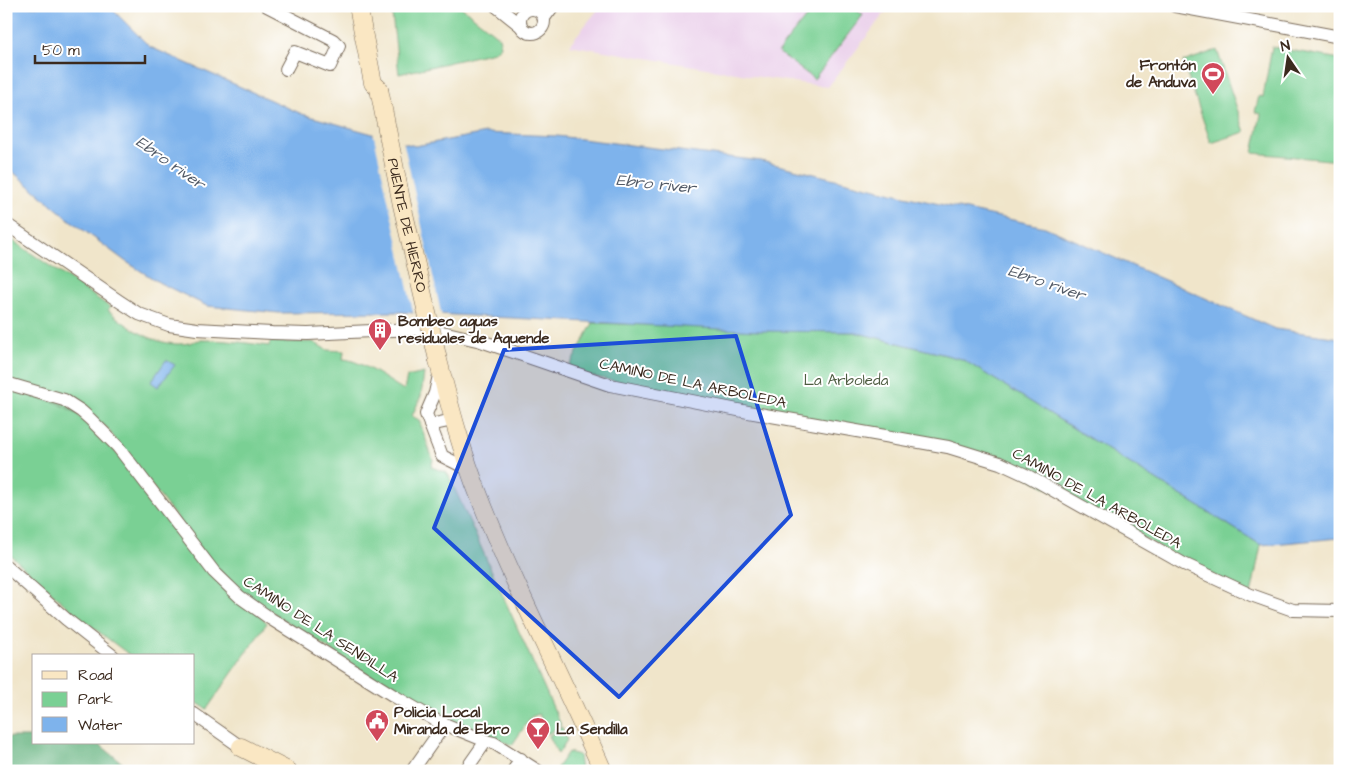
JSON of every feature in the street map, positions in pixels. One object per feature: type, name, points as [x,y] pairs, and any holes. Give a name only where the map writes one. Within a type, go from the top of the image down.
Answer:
[{"type":"main road","points":[[358,6],[373,83],[379,89]]},
{"type":"main road","points":[[368,6],[380,76],[379,89]]},
{"type":"main road","name":"PUENTE DE HIERRO","points":[[379,89],[402,204],[439,364],[456,428],[470,470],[504,555],[603,771]]},
{"type":"main road","points":[[241,747],[266,771]]},
{"type":"main road","points":[[241,747],[288,771]]},
{"type":"street","points":[[267,6],[333,40],[339,46],[330,66],[295,52],[286,69]]},
{"type":"street","points":[[496,6],[526,31],[536,32],[542,28],[544,18],[553,6]]},
{"type":"street","points":[[1175,6],[1340,37]]},
{"type":"street","points":[[521,26],[520,18],[528,9],[536,9],[544,18]]},
{"type":"street","name":"CAMINO DE LA ARBOLEDA","points":[[6,224],[119,301],[140,314],[169,325],[272,333],[308,334],[414,330],[447,333],[481,342],[610,384],[748,412],[948,447],[1000,464],[1028,476],[1184,564],[1251,595],[1293,610],[1340,611]]},
{"type":"street","points":[[439,364],[435,393],[426,414],[442,456],[470,470]]},
{"type":"street","name":"CAMINO DE LA SENDILLA","points":[[6,383],[64,400],[82,411],[118,447],[214,572],[240,597],[271,619],[436,721],[494,743],[538,771]]},
{"type":"street","points":[[430,425],[456,428]]},
{"type":"street","points":[[437,445],[456,428]]},
{"type":"street","points":[[6,566],[66,619],[110,654]]},
{"type":"street","points":[[195,715],[241,747]]},
{"type":"street","points":[[412,771],[445,724]]},
{"type":"street","points":[[466,771],[486,741]]},
{"type":"street","points":[[513,771],[521,759]]},
{"type":"highlighted area","points":[[736,336],[791,515],[619,697],[434,528],[504,350]]},
{"type":"shaded area","points":[[601,6],[890,6],[828,87],[569,45]]},
{"type":"green space","points":[[391,6],[460,6],[499,37],[501,46],[494,52],[399,74]]},
{"type":"green space","points":[[815,6],[852,6],[863,15],[814,79],[778,52]]},
{"type":"green space","points":[[1272,47],[1340,59],[1338,71],[1340,71],[1340,161],[1253,153],[1261,114],[1255,112],[1259,96],[1263,97]]},
{"type":"green space","name":"Frontón de Anduva","points":[[1217,50],[1245,132],[1211,143],[1183,62]]},
{"type":"green space","points":[[6,236],[110,307],[108,310],[125,324],[156,340],[178,344],[198,340],[212,340],[269,346],[270,342],[313,342],[327,350],[344,351],[343,359],[366,367],[404,390],[407,377],[424,373],[421,396],[412,416],[419,420],[433,460],[431,467],[446,472],[449,476],[561,725],[548,734],[539,714],[531,717],[512,745],[451,722],[409,701],[247,596],[217,570],[106,427],[6,378]]},
{"type":"green space","name":"La Arboleda","points":[[593,323],[854,332],[962,359],[1261,545],[1251,595],[1000,463],[567,371]]},
{"type":"green space","points":[[6,388],[58,403],[76,413],[112,448],[267,623],[207,709],[195,702],[195,654],[128,654],[75,614],[6,551]]},
{"type":"green space","points":[[562,727],[567,740],[558,754],[549,736]]},
{"type":"green space","points":[[6,737],[32,737],[32,744],[99,744],[132,771],[6,771]]},
{"type":"green space","points":[[568,752],[579,755],[581,771],[573,771],[569,768],[566,771],[556,769]]},
{"type":"water","name":"Ebro river","points":[[6,6],[109,6],[150,47],[302,114],[415,146],[486,133],[557,136],[761,161],[921,200],[1045,227],[1275,329],[1340,338],[1340,538],[1261,545],[962,359],[854,332],[758,331],[397,312],[279,313],[207,306],[160,283],[125,261],[70,220],[6,166]]},
{"type":"water","points":[[166,360],[175,365],[158,387],[151,382]]},
{"type":"pier","points":[[373,132],[403,140],[442,317],[414,316]]},
{"type":"place","name":"Frontón de Anduva","points":[[1213,95]]},
{"type":"place","name":"Bombeo aguas residuales de Aquende","points":[[380,351]]},
{"type":"place","name":"Policia Local Miranda de Ebro","points":[[377,742]]},
{"type":"place","name":"La Sendilla","points":[[538,750]]}]
